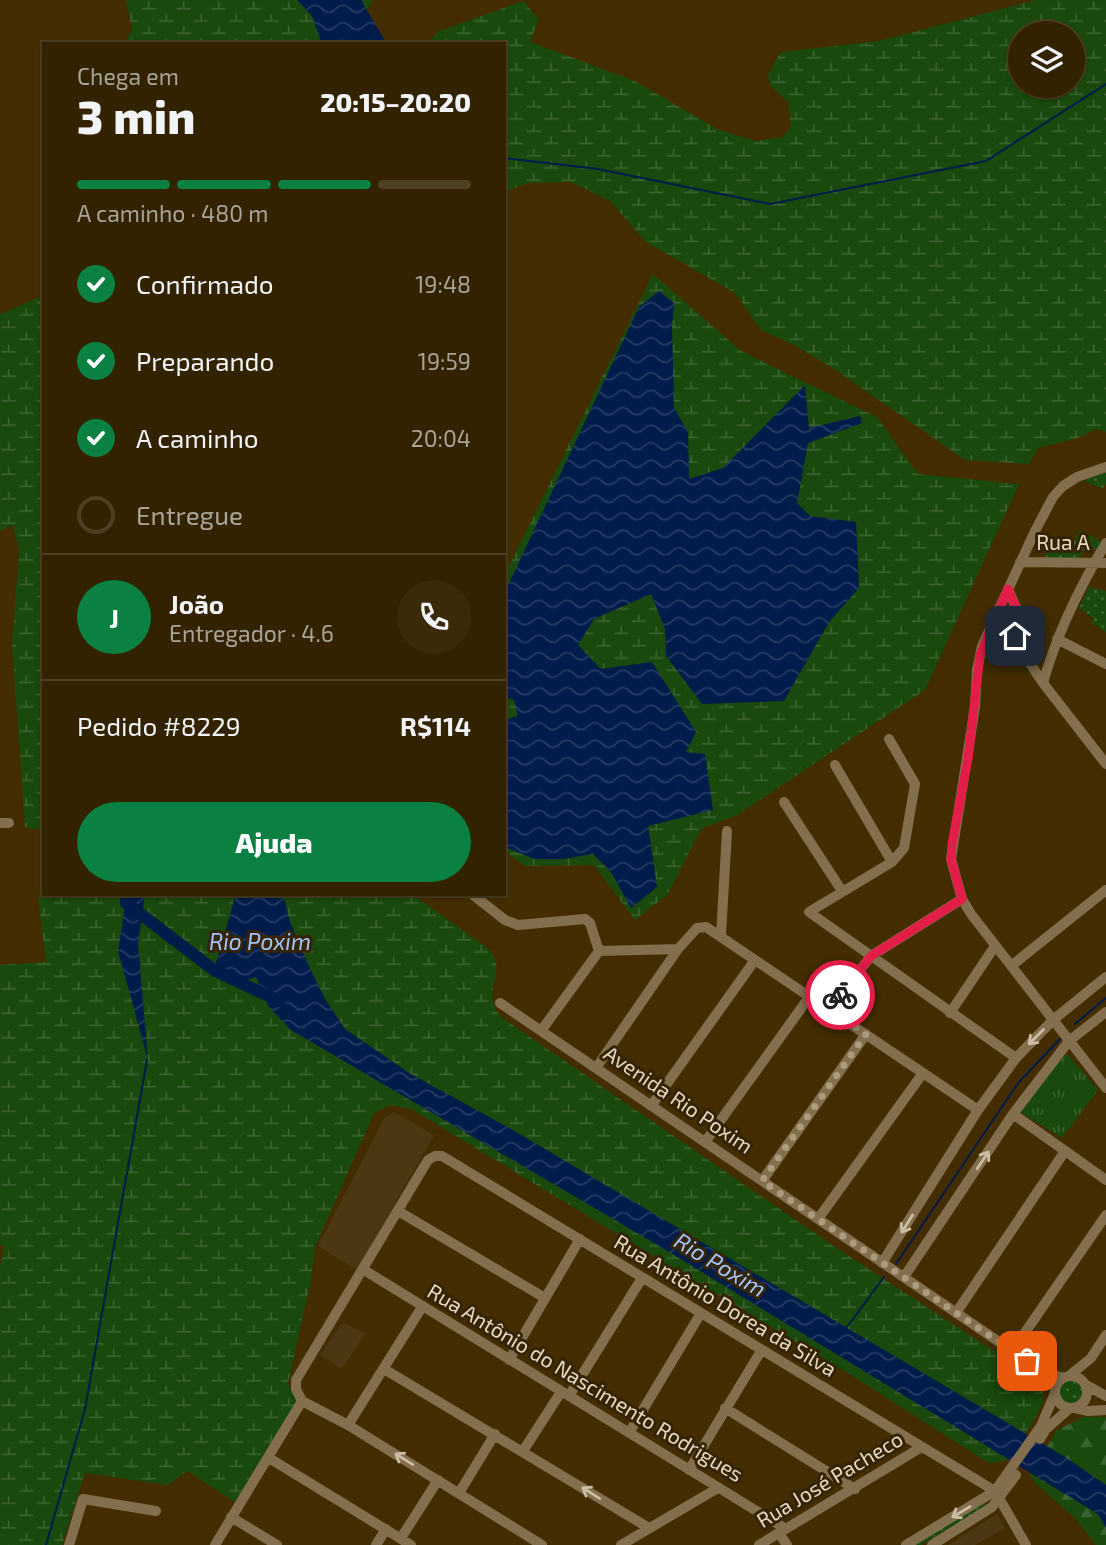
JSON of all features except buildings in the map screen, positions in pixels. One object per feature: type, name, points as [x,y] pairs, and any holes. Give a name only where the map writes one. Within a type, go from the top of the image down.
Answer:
[{"type":"street","points":[[1106,467],[1077,477],[1053,497],[982,646],[951,859],[962,899],[995,946],[1106,1088]]},
{"type":"street","points":[[1043,683],[1057,639],[1074,600],[1100,562],[1106,543]]},
{"type":"street","name":"Rua A","points":[[1020,562],[1100,562]]},
{"type":"street","points":[[1008,589],[1018,612],[1015,636],[1043,683],[1106,764]]},
{"type":"street","points":[[1057,639],[1106,664]]},
{"type":"street","points":[[890,739],[915,784],[907,840],[900,855],[809,912],[1016,1058]]},
{"type":"street","points":[[835,765],[892,862]]},
{"type":"street","points":[[784,802],[842,891]]},
{"type":"street","points":[[721,935],[727,831]]},
{"type":"street","points":[[1011,966],[1106,890]]},
{"type":"street","points":[[475,896],[505,920],[518,925],[585,919],[590,923],[599,951]]},
{"type":"street","points":[[829,1009],[871,956],[962,899]]},
{"type":"street","points":[[596,1068],[678,949],[701,926],[721,935],[978,1110]]},
{"type":"street","points":[[950,1013],[995,946]]},
{"type":"street","points":[[599,951],[678,949]]},
{"type":"street","points":[[541,1031],[599,951]]},
{"type":"street","points":[[651,1106],[755,960]]},
{"type":"street","points":[[882,1263],[978,1110],[1016,1058],[1053,1020],[1106,977]]},
{"type":"street","points":[[705,1142],[810,996]]},
{"type":"street","name":"Avenida Rio Poxim","points":[[500,1003],[1042,1371],[1066,1377]]},
{"type":"street","points":[[904,1277],[1013,1115],[1069,1041],[1106,1012]]},
{"type":"street","points":[[762,1181],[866,1034]]},
{"type":"street","points":[[818,1219],[923,1073]]},
{"type":"street","points":[[1013,1115],[1106,1180]]},
{"type":"street","points":[[956,1313],[1065,1151]]},
{"type":"street","name":"Rua Antônio Dorea da Silva","points":[[398,1211],[428,1160],[442,1156],[997,1496]]},
{"type":"street","points":[[542,1545],[348,1425],[302,1401],[296,1389],[296,1380],[398,1211],[545,1298]]},
{"type":"street","points":[[1013,1350],[1106,1215]]},
{"type":"street","points":[[509,1360],[580,1240]]},
{"type":"street","name":"Rua Antônio do Nascimento Rodrigues","points":[[364,1270],[689,1469],[783,1531]]},
{"type":"street","points":[[523,1451],[565,1394],[642,1278]]},
{"type":"street","points":[[348,1425],[422,1307]]},
{"type":"street","points":[[629,1433],[702,1313]]},
{"type":"street","points":[[937,1544],[983,1514],[1043,1428],[1059,1381],[1091,1357],[1106,1335]]},
{"type":"street","points":[[689,1469],[761,1351]]},
{"type":"street","points":[[1043,1428],[1085,1399],[1085,1384],[1091,1357]]},
{"type":"street","points":[[384,1369],[649,1528]]},
{"type":"street","name":"Avenida Rio Poxim","points":[[1042,1371],[1055,1392]]},
{"type":"street","points":[[1066,1377],[1078,1377],[1106,1396]]},
{"type":"street","points":[[1055,1392],[1058,1402],[1072,1408],[1087,1411],[1106,1410]]},
{"type":"street","points":[[215,1545],[302,1401]]},
{"type":"street","points":[[725,1408],[855,1489]]},
{"type":"street","points":[[459,1493],[495,1434]]},
{"type":"street","name":"Rua José Pacheco","points":[[759,1545],[920,1448]]},
{"type":"street","points":[[269,1458],[411,1545]]},
{"type":"street","points":[[401,1538],[438,1480]]},
{"type":"street","points":[[621,1545],[718,1488]]},
{"type":"street","points":[[906,1545],[997,1496]]},
{"type":"street","points":[[997,1496],[1027,1545]]},
{"type":"street","points":[[69,1545],[83,1499],[156,1511]]},
{"type":"street","points":[[231,1517],[277,1545]]},
{"type":"street","points":[[376,1545],[386,1530]]},
{"type":"street","points":[[783,1531],[787,1545]]},
{"type":"shaded area","points":[[394,1112],[434,1135],[357,1270],[318,1246],[385,1117]]},
{"type":"shaded area","points":[[343,1322],[365,1334],[342,1369],[320,1355]]},
{"type":"shaded area","points":[[997,1514],[1005,1528],[975,1545],[948,1545]]},
{"type":"green space","points":[[126,0],[373,0],[360,24],[372,42],[125,42],[132,29]]},
{"type":"green space","points":[[1036,0],[1106,0],[1106,432],[1097,429],[1078,438],[1038,448],[1029,464],[965,460],[831,367],[792,344],[761,330],[735,293],[646,242],[610,201],[571,182],[528,183],[506,191],[506,42],[430,42],[437,32],[523,1],[539,19],[530,42],[633,80],[719,130],[756,141],[783,137],[791,126],[788,102],[770,85],[768,74],[781,52],[879,41]]},
{"type":"green space","points":[[653,274],[741,351],[877,417],[918,474],[1019,484],[925,690],[737,815],[701,829],[668,894],[635,920],[594,865],[524,866],[506,852],[506,572]]},
{"type":"green space","points":[[42,296],[42,830],[25,827],[12,645],[19,551],[13,525],[0,531],[0,314]]},
{"type":"green space","points":[[1106,473],[1106,484],[1102,489],[1081,479]]},
{"type":"green space","points":[[1080,530],[1102,542],[1097,550],[1086,544],[1079,559],[1045,557],[1053,544],[1067,552]]},
{"type":"green space","points":[[1089,587],[1106,591],[1106,632],[1091,623],[1093,618],[1079,608]]},
{"type":"green space","points":[[42,890],[42,896],[415,896],[489,949],[495,958],[496,966],[492,997],[501,1017],[832,1245],[1031,1375],[1043,1393],[1038,1412],[1011,1456],[1004,1461],[989,1463],[846,1372],[411,1109],[391,1105],[374,1113],[315,1247],[311,1280],[288,1384],[298,1400],[235,1502],[187,1471],[168,1485],[85,1473],[62,1545],[0,1545],[0,1267],[4,1247],[0,1244],[0,965],[46,962],[38,896]]},
{"type":"green space","points":[[1067,1054],[1098,1090],[1062,1138],[1020,1112]]},
{"type":"green space","points":[[1071,1379],[1080,1383],[1084,1392],[1080,1401],[1071,1405],[1062,1401],[1058,1392],[1062,1383]]},
{"type":"green space","points":[[1083,1417],[1106,1417],[1106,1545],[1096,1545],[1074,1517],[1036,1484],[1030,1475],[1057,1430]]},
{"type":"green space","points":[[985,1501],[987,1506],[921,1545],[911,1545]]},
{"type":"water","points":[[297,0],[361,0],[386,42],[321,42],[312,16]]},
{"type":"water","points":[[659,291],[674,303],[674,408],[688,432],[689,479],[723,468],[805,385],[809,428],[860,416],[862,423],[808,443],[797,503],[810,516],[856,522],[859,588],[829,622],[784,701],[702,704],[666,656],[665,629],[651,594],[594,619],[578,645],[601,669],[652,662],[696,732],[686,752],[705,754],[713,810],[648,826],[657,887],[631,908],[611,872],[593,854],[563,859],[535,859],[506,848],[506,719],[518,716],[514,700],[506,698],[506,590],[639,307]]},
{"type":"water","points":[[127,896],[145,896],[138,943],[148,1060],[118,951]]},
{"type":"water","name":"Rio Poxim","points":[[235,896],[284,896],[290,922],[307,962],[325,999],[345,1029],[409,1073],[511,1129],[1065,1457],[1106,1485],[1106,1528],[1098,1514],[661,1247],[291,1030],[269,1007],[256,977],[239,982],[214,970]]},
{"type":"waterway","points":[[506,158],[598,169],[770,204],[986,161],[1106,84]]},
{"type":"waterway","name":"Rio Poxim","points":[[127,896],[126,903],[214,970],[279,1001]]},
{"type":"waterway","points":[[1075,1024],[1106,998]]},
{"type":"waterway","points":[[896,1264],[1018,1083],[1061,1038]]},
{"type":"waterway","points":[[46,1545],[85,1409],[147,1060]]},
{"type":"waterway","points":[[847,1327],[884,1277]]},
{"type":"way so far","points":[[840,995],[829,1009],[866,1034],[762,1181],[1027,1361]]},
{"type":"route","points":[[840,995],[871,956],[962,899],[951,859],[968,759],[977,670],[982,646],[1008,589],[1018,612],[1015,636]]}]
